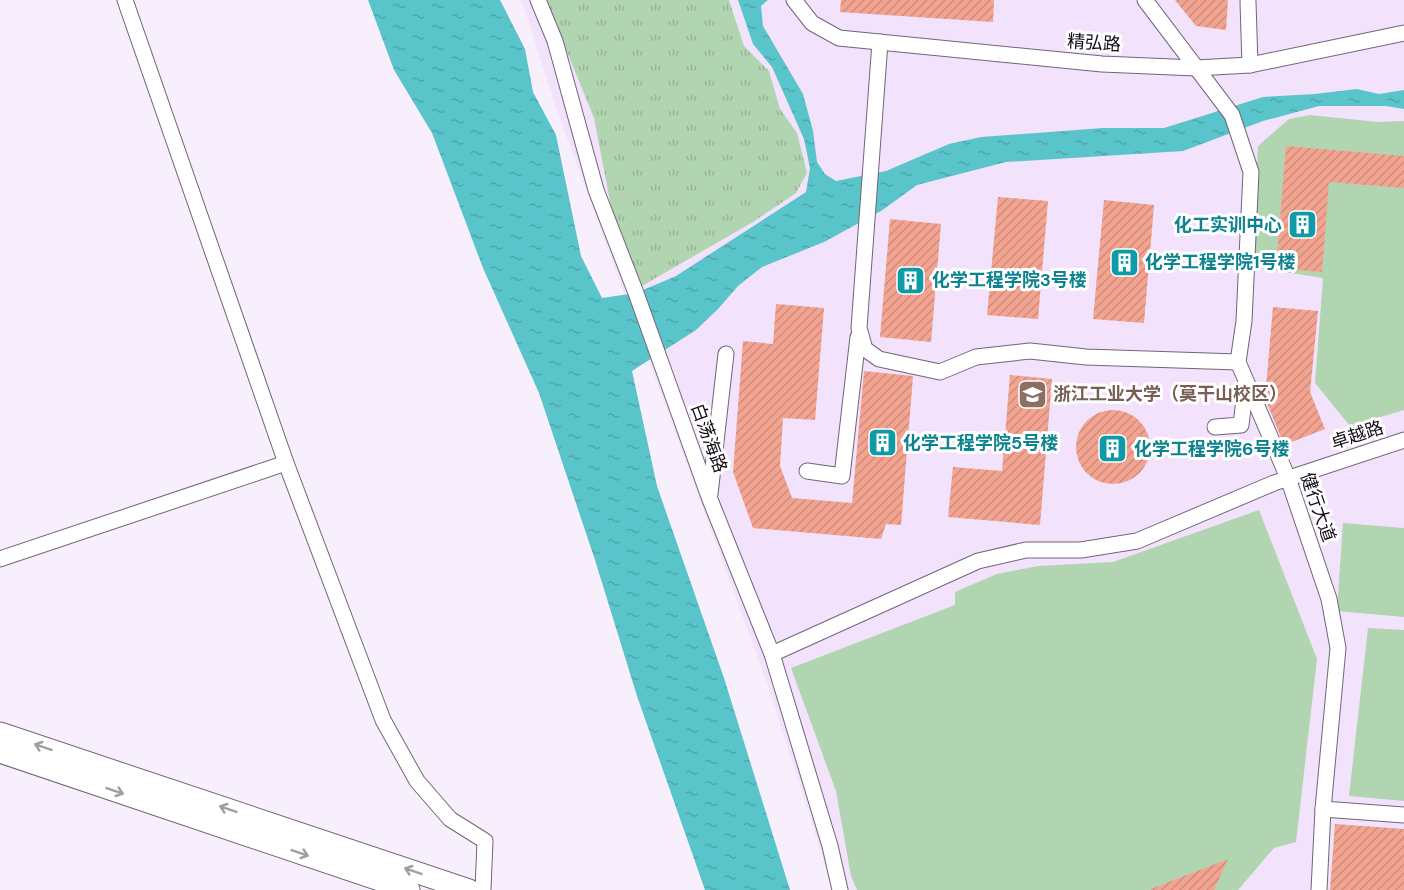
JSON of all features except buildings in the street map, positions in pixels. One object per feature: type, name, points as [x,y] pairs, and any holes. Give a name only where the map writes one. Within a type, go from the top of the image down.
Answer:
[{"type":"street","points":[[125,0],[286,463],[383,720],[417,781],[450,819],[485,841],[483,890]]},
{"type":"street","name":"白荡海路","points":[[537,0],[555,41],[596,190],[636,293],[709,497],[772,654],[830,846],[840,890]]},
{"type":"street","name":"精弘路","points":[[794,0],[812,22],[839,38],[1102,64],[1196,68],[1250,65],[1404,33]]},
{"type":"street","points":[[1145,0],[1196,68]]},
{"type":"street","points":[[1248,2],[1250,65]]},
{"type":"street","points":[[807,471],[842,476],[860,328],[880,42]]},
{"type":"street","name":"健行大道","points":[[1196,68],[1232,115],[1251,172],[1244,312],[1239,362],[1288,478],[1329,599],[1338,648],[1323,809],[1319,890]]},
{"type":"street","points":[[860,328],[865,350],[879,359],[940,372],[976,357],[1030,351],[1086,357],[1239,362]]},
{"type":"street","points":[[709,497],[726,354]]},
{"type":"street","points":[[1215,427],[1241,425],[1246,383]]},
{"type":"street","name":"卓越路","points":[[772,654],[978,561],[1026,550],[1081,550],[1137,541],[1288,478],[1404,440]]},
{"type":"street","points":[[0,559],[286,463]]},
{"type":"street","points":[[0,733],[468,890]]},
{"type":"street","points":[[0,752],[409,890]]},
{"type":"street","points":[[1323,809],[1404,815]]},
{"type":"shaded area","name":"浙江工业大学（莫干山校区）","points":[[520,0],[1404,0],[1404,890],[833,890],[767,683],[555,105]]},
{"type":"green space","points":[[546,0],[729,0],[744,46],[769,71],[780,109],[797,133],[807,173],[796,193],[753,222],[642,286],[614,222],[594,118]]},
{"type":"green space","points":[[1310,115],[1378,122],[1404,121],[1404,410],[1350,426],[1315,383],[1323,278],[1252,267],[1258,146],[1289,119]]},
{"type":"green space","points":[[1259,510],[1317,659],[1296,842],[1274,848],[1238,890],[857,890],[851,876],[836,791],[791,668],[955,605],[955,592],[997,574],[1038,566],[1113,562]]},
{"type":"green space","points":[[1343,523],[1404,528],[1404,617],[1337,611]]},
{"type":"green space","points":[[1368,628],[1404,630],[1404,801],[1349,796]]},
{"type":"water","points":[[368,0],[500,0],[525,49],[533,92],[556,135],[581,256],[602,298],[636,293],[676,276],[806,192],[810,168],[804,139],[772,67],[753,44],[738,0],[768,0],[761,6],[763,26],[803,94],[813,131],[817,162],[825,174],[836,181],[886,171],[949,144],[981,137],[1103,128],[1164,128],[1263,97],[1357,89],[1379,94],[1404,90],[1404,109],[1386,106],[1319,106],[1263,121],[1183,151],[1006,162],[917,185],[881,211],[824,242],[762,267],[738,286],[696,330],[632,371],[657,486],[724,678],[790,890],[705,890],[637,696],[595,560],[539,393],[483,268],[432,133],[394,70]]},
{"type":"place","name":"化工实训中心","points":[[1303,225]]},
{"type":"place","name":"化学工程学院1号楼","points":[[1124,262]]},
{"type":"place","name":"化学工程学院3号楼","points":[[911,280]]},
{"type":"place","name":"浙江工业大学（莫干山校区）","points":[[1032,394]]},
{"type":"place","name":"化学工程学院5号楼","points":[[882,443]]},
{"type":"place","name":"化学工程学院6号楼","points":[[1113,449]]}]
